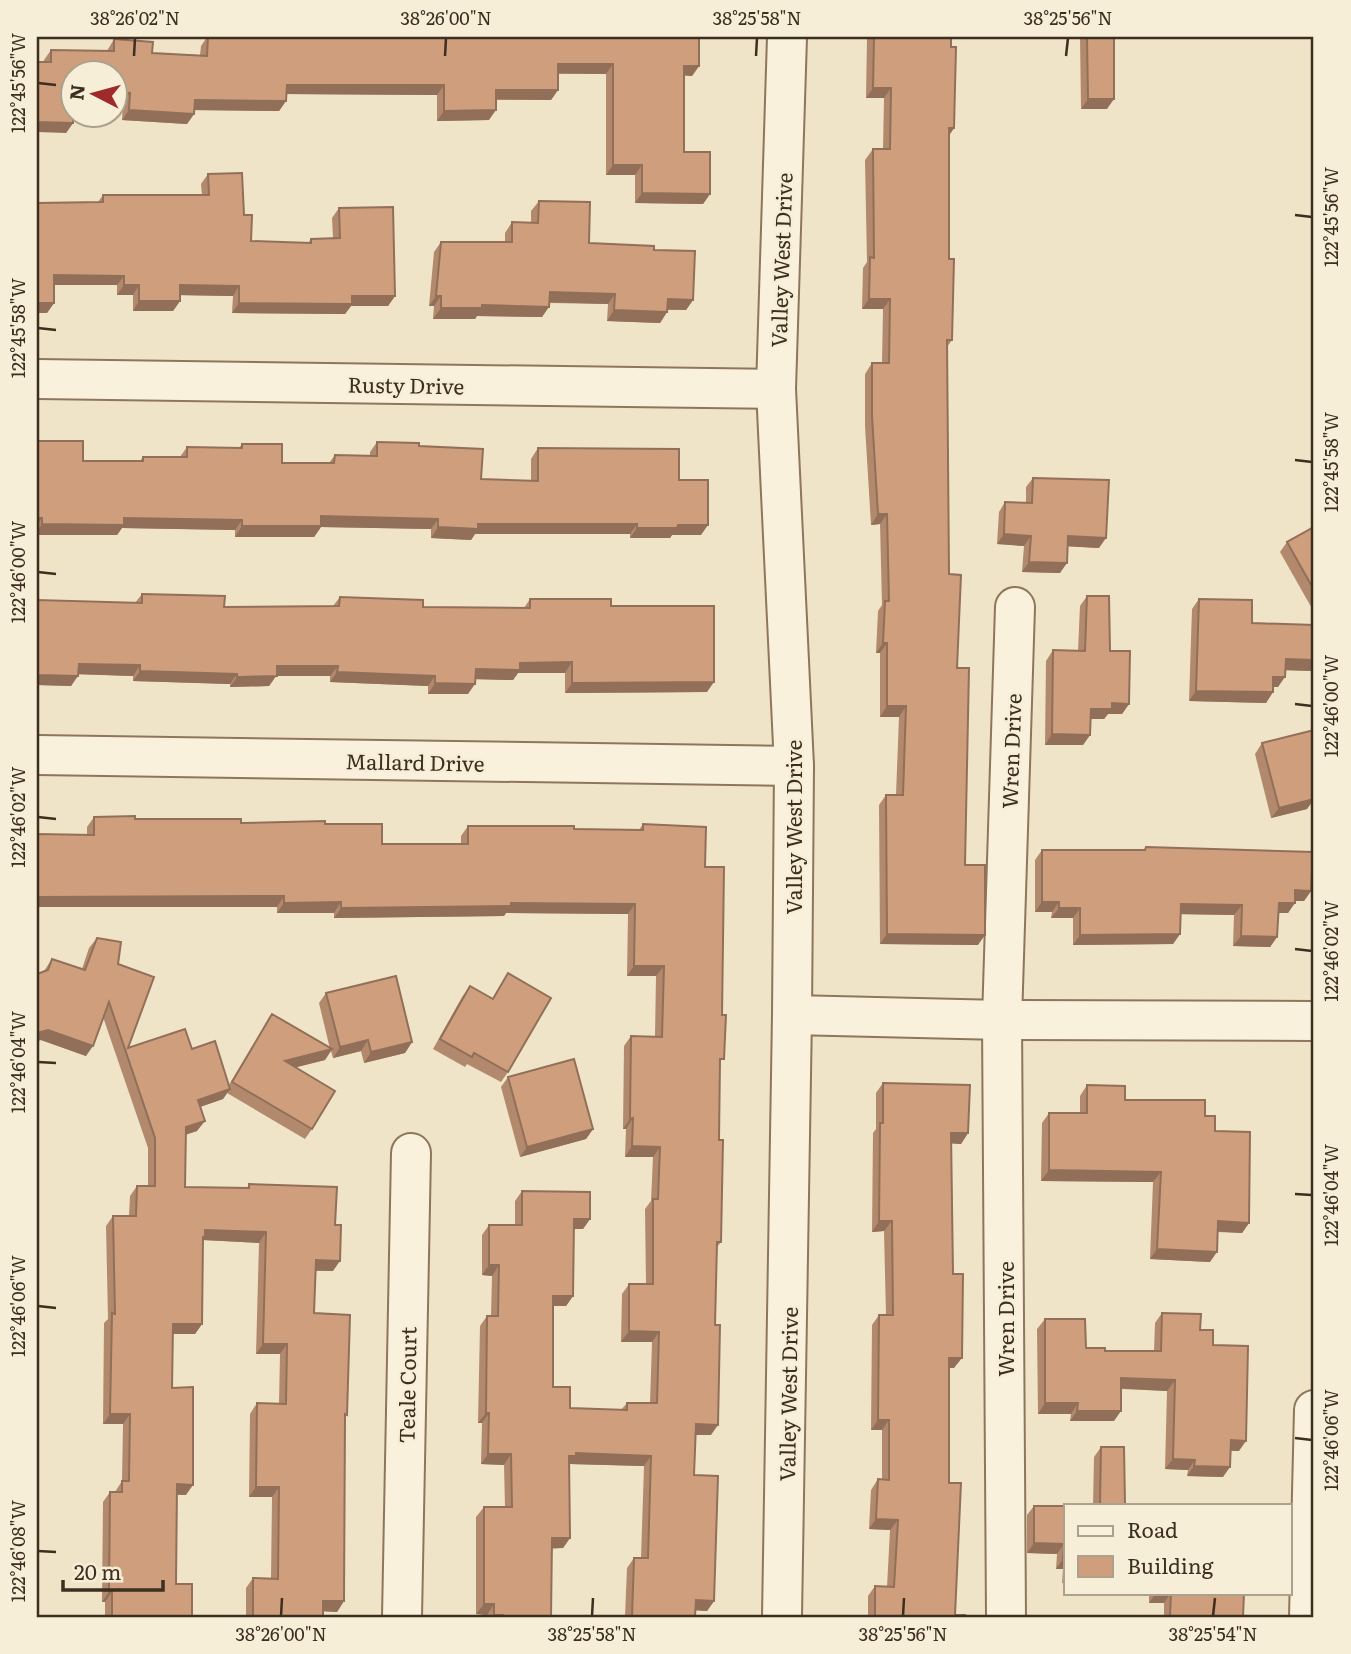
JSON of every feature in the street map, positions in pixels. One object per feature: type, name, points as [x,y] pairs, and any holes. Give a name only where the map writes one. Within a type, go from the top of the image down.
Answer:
[{"type":"street","name":"Valley West Drive","points":[[782,1617],[794,766],[776,389],[787,37]]},
{"type":"street","name":"Rusty Drive","points":[[37,379],[776,389]]},
{"type":"street","name":"Wren Drive","points":[[1006,1617],[1002,1020],[1015,607]]},
{"type":"street","name":"Mallard Drive","points":[[37,755],[794,766]]},
{"type":"street","points":[[792,1015],[1002,1020],[1314,1021]]},
{"type":"street","name":"Teale Court","points":[[402,1617],[411,1153]]},
{"type":"street","points":[[1309,1617],[1314,1410]]},
{"type":"building","points":[[208,37],[699,37],[699,66],[684,66],[684,152],[710,152],[710,194],[642,193],[642,165],[613,165],[613,64],[558,64],[558,90],[496,90],[496,110],[444,111],[444,85],[287,85],[286,101],[195,100],[194,114],[130,110],[130,60],[60,60],[60,123],[37,122],[37,62],[51,62],[51,50],[114,51],[114,39],[153,42],[152,53],[207,56]]},
{"type":"building","points":[[874,37],[951,37],[951,47],[956,47],[954,128],[949,128],[949,259],[954,259],[952,340],[947,340],[949,574],[961,575],[957,668],[969,668],[965,865],[985,865],[985,935],[887,934],[886,795],[903,795],[906,706],[887,706],[887,643],[883,643],[885,601],[889,601],[887,514],[878,514],[872,416],[872,363],[889,363],[890,299],[869,299],[870,257],[874,258],[873,149],[890,149],[891,88],[873,88]]},
{"type":"building","points":[[1087,37],[1114,37],[1114,99],[1088,99]]},
{"type":"building","points":[[242,173],[244,215],[252,215],[251,241],[311,243],[311,239],[340,238],[339,208],[393,207],[395,296],[352,296],[352,304],[239,303],[239,286],[180,285],[180,301],[139,301],[139,285],[124,285],[124,276],[54,275],[54,303],[37,303],[37,203],[103,202],[103,195],[209,195],[208,174]]},
{"type":"building","points":[[539,201],[590,202],[589,243],[695,251],[693,300],[668,299],[667,312],[614,310],[615,294],[550,292],[549,307],[482,305],[482,308],[441,308],[441,296],[436,296],[441,242],[512,242],[512,222],[538,223]]},
{"type":"building","points":[[37,441],[83,441],[83,461],[143,461],[143,457],[187,457],[187,447],[242,448],[242,444],[282,444],[282,463],[334,463],[335,455],[377,456],[377,442],[419,443],[419,446],[483,449],[481,479],[538,481],[538,448],[679,449],[679,480],[708,480],[708,525],[637,528],[637,524],[478,524],[478,529],[438,527],[438,519],[321,516],[321,526],[242,526],[242,520],[124,518],[124,525],[42,524],[42,518],[37,518]]},
{"type":"building","points":[[1033,478],[1109,480],[1106,538],[1068,536],[1067,563],[1029,562],[1031,536],[1004,534],[1005,502],[1032,503]]},
{"type":"building","points":[[1314,527],[1314,590],[1287,542]]},
{"type":"building","points":[[142,594],[225,596],[224,607],[339,606],[340,597],[423,600],[423,607],[530,608],[530,599],[611,599],[611,606],[714,606],[714,682],[572,683],[572,662],[520,663],[520,670],[476,669],[475,684],[435,683],[435,676],[337,672],[338,666],[277,666],[277,676],[237,677],[237,674],[140,671],[140,665],[79,664],[78,676],[38,675],[37,600],[142,603]]},
{"type":"building","points":[[1087,596],[1109,596],[1110,651],[1130,651],[1129,704],[1112,703],[1112,709],[1091,709],[1090,735],[1052,734],[1053,650],[1085,651]]},
{"type":"building","points":[[1199,599],[1252,600],[1252,623],[1314,625],[1314,660],[1286,659],[1285,677],[1273,677],[1273,692],[1196,691]]},
{"type":"building","points":[[1314,730],[1314,799],[1279,808],[1262,743]]},
{"type":"building","points":[[135,816],[135,819],[241,819],[241,823],[325,821],[325,824],[382,824],[382,844],[468,844],[468,826],[574,826],[574,829],[643,830],[643,824],[706,827],[705,867],[724,867],[722,1015],[726,1015],[724,1059],[720,1059],[719,1140],[723,1140],[721,1242],[717,1242],[715,1325],[720,1325],[718,1425],[696,1424],[694,1475],[718,1476],[714,1601],[696,1600],[695,1617],[632,1617],[634,1558],[648,1558],[651,1456],[576,1453],[576,1456],[569,1456],[570,1538],[552,1538],[551,1617],[503,1617],[494,1615],[494,1604],[484,1604],[484,1507],[512,1507],[511,1454],[488,1454],[487,1316],[498,1316],[499,1265],[489,1265],[489,1225],[522,1225],[522,1191],[590,1192],[590,1219],[574,1219],[573,1296],[553,1296],[553,1387],[570,1387],[570,1408],[627,1410],[627,1403],[657,1403],[659,1332],[629,1331],[629,1284],[653,1284],[653,1199],[658,1199],[660,1147],[632,1146],[631,1036],[662,1037],[664,966],[634,966],[635,904],[511,903],[511,906],[341,908],[341,902],[284,903],[284,896],[37,897],[37,834],[94,835],[94,817]]},
{"type":"building","points":[[1146,847],[1313,852],[1311,891],[1295,890],[1295,903],[1279,903],[1277,937],[1241,936],[1242,905],[1181,904],[1180,934],[1080,935],[1080,908],[1059,908],[1059,902],[1042,902],[1042,850],[1145,850]]},
{"type":"building","points":[[97,938],[121,942],[118,964],[154,977],[128,1048],[185,1029],[192,1049],[215,1041],[230,1089],[198,1100],[205,1121],[186,1127],[185,1187],[249,1188],[249,1184],[337,1187],[335,1225],[341,1225],[340,1261],[316,1260],[314,1313],[350,1315],[347,1415],[345,1414],[344,1601],[323,1601],[323,1617],[253,1617],[253,1578],[278,1579],[279,1487],[256,1487],[257,1403],[286,1404],[287,1344],[263,1344],[266,1232],[205,1230],[202,1324],[173,1324],[172,1388],[193,1387],[193,1485],[177,1484],[176,1584],[192,1584],[192,1617],[112,1617],[112,1592],[109,1592],[110,1492],[122,1492],[122,1481],[129,1481],[130,1414],[110,1414],[112,1313],[115,1314],[113,1216],[136,1216],[137,1186],[155,1186],[155,1138],[109,1002],[93,1046],[48,1030],[37,1033],[37,974],[48,970],[52,959],[85,970]]},
{"type":"building","points":[[508,973],[551,998],[508,1072],[474,1053],[472,1057],[440,1039],[470,986],[493,999]]},
{"type":"building","points":[[396,976],[412,1042],[371,1052],[368,1040],[340,1047],[326,993]]},
{"type":"building","points":[[272,1014],[332,1049],[285,1061],[335,1091],[312,1129],[232,1082]]},
{"type":"building","points":[[574,1059],[593,1129],[527,1147],[508,1077]]},
{"type":"building","points":[[883,1083],[970,1085],[968,1133],[951,1133],[953,1274],[963,1274],[962,1358],[949,1358],[949,1483],[961,1483],[955,1615],[965,1617],[875,1617],[875,1586],[894,1587],[898,1520],[876,1519],[878,1479],[889,1480],[889,1420],[878,1420],[879,1315],[893,1315],[892,1221],[879,1221]]},
{"type":"building","points":[[1087,1085],[1125,1086],[1125,1100],[1205,1100],[1205,1116],[1215,1116],[1215,1131],[1250,1132],[1249,1223],[1218,1221],[1217,1252],[1157,1249],[1161,1172],[1049,1170],[1049,1113],[1087,1113]]},
{"type":"building","points":[[1162,1313],[1201,1314],[1200,1330],[1213,1330],[1213,1345],[1248,1346],[1246,1441],[1231,1440],[1230,1467],[1194,1466],[1195,1460],[1173,1459],[1175,1380],[1121,1378],[1121,1411],[1077,1411],[1078,1403],[1045,1403],[1045,1319],[1085,1319],[1086,1348],[1105,1348],[1105,1351],[1161,1351]]},
{"type":"building","points":[[1101,1447],[1124,1447],[1125,1504],[1100,1504]]},
{"type":"building","points":[[1034,1506],[1064,1506],[1064,1544],[1034,1543]]},
{"type":"building","points":[[1171,1594],[1244,1594],[1243,1617],[1170,1617]]}]
